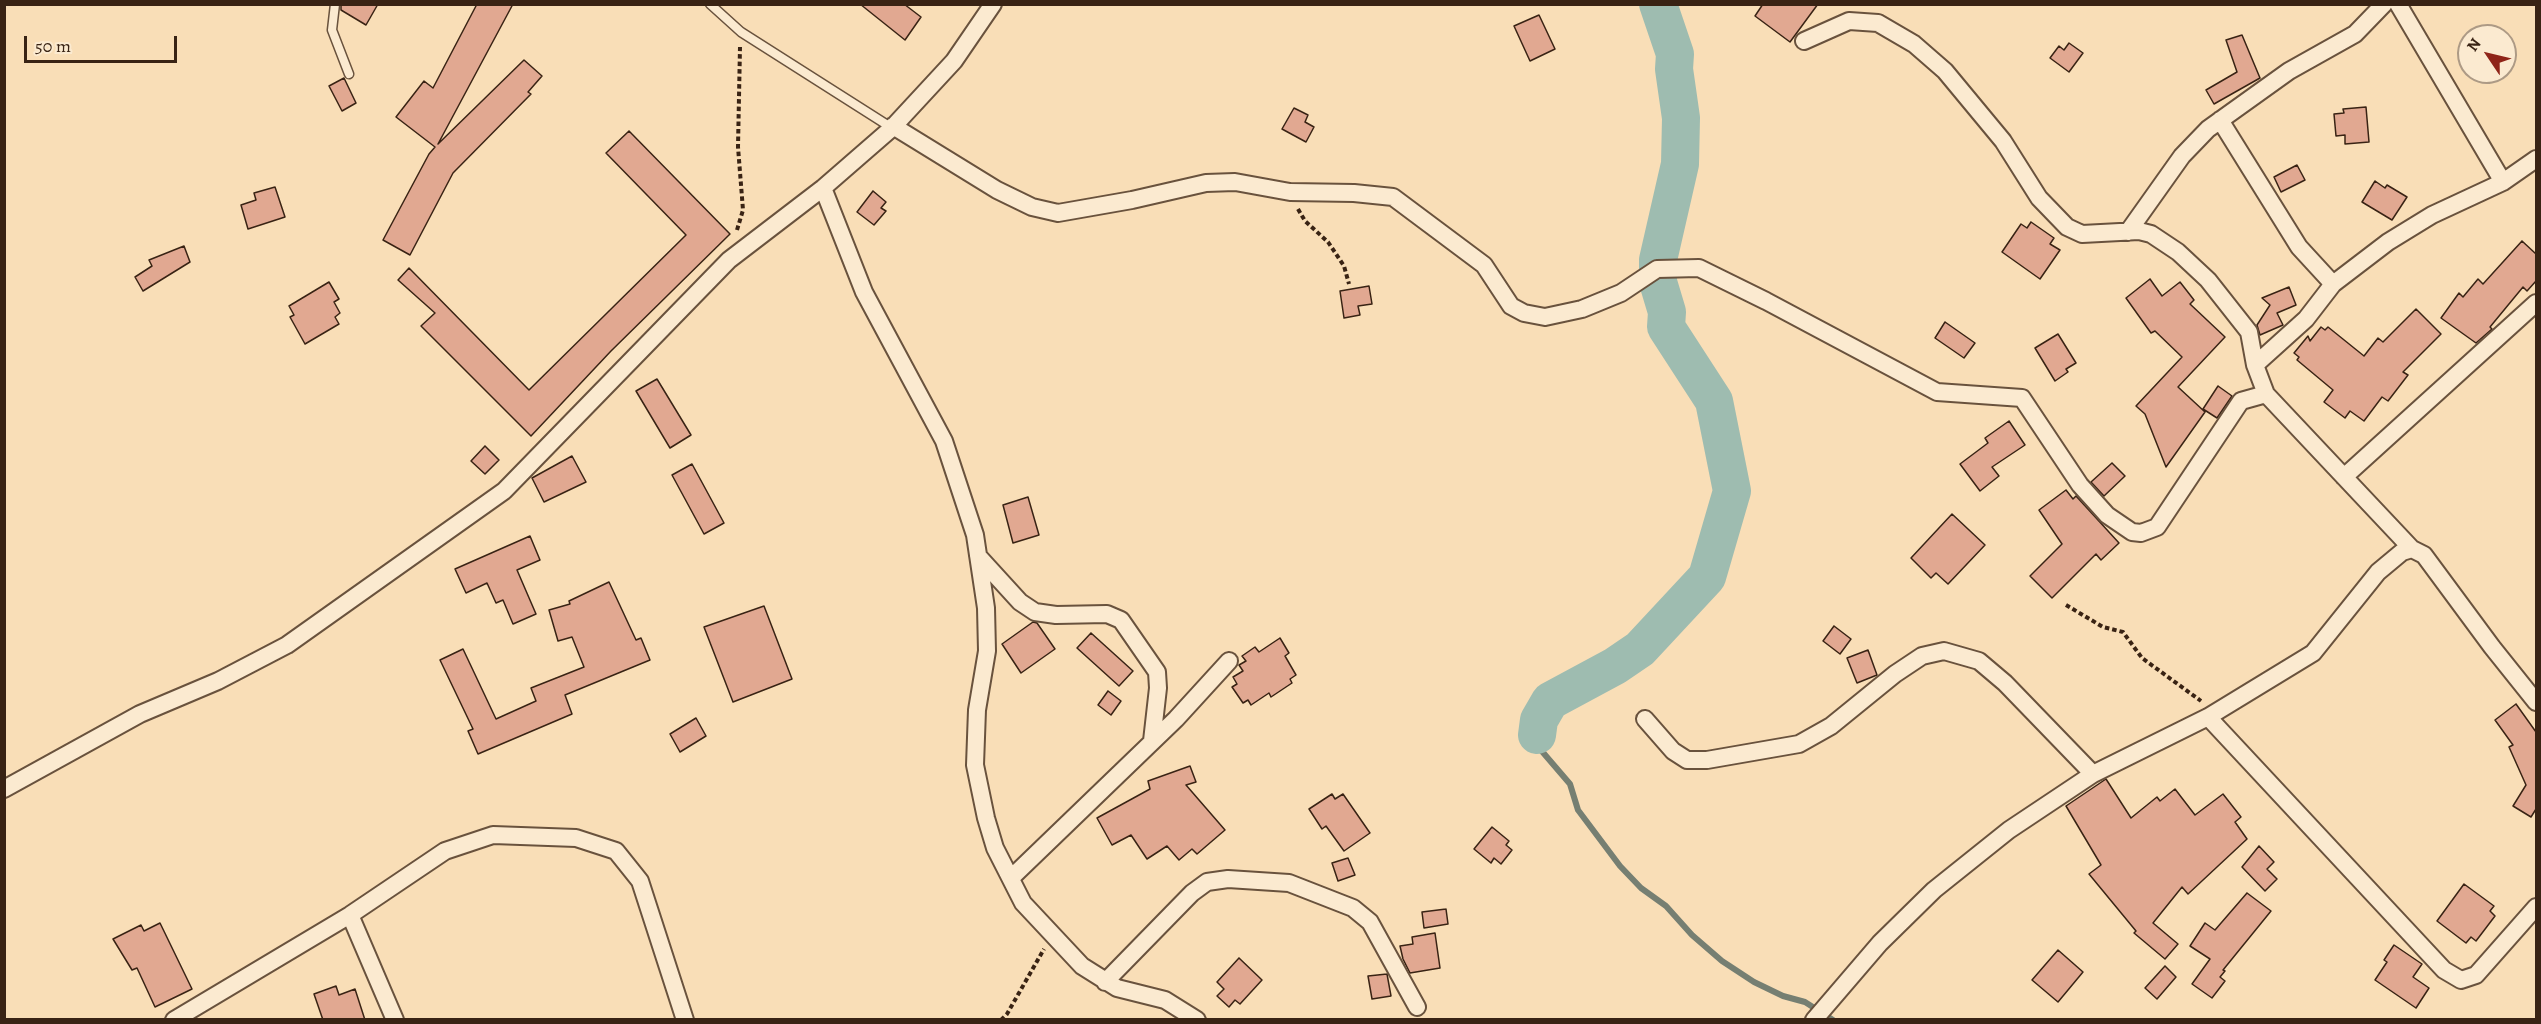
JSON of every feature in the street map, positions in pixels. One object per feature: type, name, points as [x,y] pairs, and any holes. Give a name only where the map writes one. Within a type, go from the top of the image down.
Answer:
[{"type":"street","points":[[4,789],[140,714],[218,681],[287,645],[504,491],[729,260],[823,188],[892,127],[954,61],[993,4]]},
{"type":"street","points":[[2128,232],[2182,156],[2220,120],[2289,71],[2355,34],[2384,4]]},
{"type":"street","points":[[2398,4],[2503,182]]},
{"type":"street","points":[[1804,41],[1850,21],[1878,24],[1914,44],[1945,71],[2002,141],[2039,198],[2067,227],[2082,234],[2128,232],[2151,234],[2178,252],[2208,280],[2249,332],[2255,365],[2266,394],[2412,549],[2424,555],[2492,647],[2536,701]]},
{"type":"street","points":[[2220,120],[2299,247],[2333,284]]},
{"type":"street","points":[[892,127],[997,190],[1032,207],[1058,213],[1132,200],[1206,183],[1235,182],[1290,192],[1354,193],[1393,197],[1484,265],[1511,306],[1524,313],[1545,317],[1582,309],[1621,293],[1657,269],[1699,268],[1766,300],[1937,392],[2022,398],[2080,485],[2107,515],[2132,532],[2141,533],[2157,527],[2241,401],[2266,394]]},
{"type":"street","points":[[2255,365],[2306,319],[2333,284],[2388,242],[2432,215],[2503,182],[2536,159]]},
{"type":"street","points":[[823,188],[864,292],[944,441],[975,535],[986,608],[987,651],[977,710],[975,765],[995,848],[1023,903],[1082,966],[1118,988],[1166,1000],[1189,1012],[1197,1020]]},
{"type":"street","points":[[2344,477],[2536,303]]},
{"type":"street","points":[[1814,1020],[1880,942],[1934,890],[2009,830],[2093,774],[2212,715],[2313,653],[2379,572],[2402,552],[2412,549]]},
{"type":"street","points":[[978,555],[1020,602],[1035,612],[1056,615],[1107,614],[1122,620],[1157,672],[1158,688],[1152,741]]},
{"type":"street","points":[[1645,719],[1673,752],[1687,760],[1707,760],[1790,747],[1831,726],[1895,674],[1922,656],[1944,651],[1979,661],[2005,683],[2093,774]]},
{"type":"street","points":[[1011,878],[1152,741],[1230,661]]},
{"type":"street","points":[[2212,715],[2444,970],[2461,981],[2476,975],[2536,908]]},
{"type":"street","points":[[174,1020],[350,915],[445,851],[494,835],[576,838],[616,852],[640,881],[685,1020]]},
{"type":"street","points":[[1105,982],[1192,893],[1207,882],[1228,879],[1289,883],[1353,908],[1370,922],[1417,1007]]},
{"type":"street","points":[[350,915],[395,1020]]},
{"type":"lane","points":[[334,4],[332,30],[349,74]]},
{"type":"lane","points":[[710,4],[741,32],[892,127]]},
{"type":"path","points":[[729,260],[743,210],[738,147],[741,32]]},
{"type":"path","points":[[1290,192],[1305,220],[1328,242],[1344,266],[1349,284]]},
{"type":"path","points":[[2066,605],[2103,627],[2123,632],[2142,658],[2212,715]]},
{"type":"path","points":[[1001,1020],[1007,1014],[1052,934]]},
{"type":"building","points":[[341,4],[378,4],[366,25],[341,10]]},
{"type":"building","points":[[477,4],[513,4],[438,144],[524,60],[542,76],[528,92],[531,94],[453,173],[410,255],[383,240],[429,154],[435,147],[396,117],[424,81],[433,88]]},
{"type":"building","points":[[860,4],[904,4],[921,17],[905,40]]},
{"type":"building","points":[[1763,4],[1818,4],[1790,42],[1755,16]]},
{"type":"building","points":[[1539,15],[1555,49],[1530,61],[1514,26]]},
{"type":"building","points":[[2242,35],[2260,78],[2214,104],[2206,90],[2237,72],[2226,40]]},
{"type":"building","points":[[2069,43],[2083,53],[2069,72],[2050,58],[2059,46],[2064,50]]},
{"type":"building","points":[[344,78],[356,103],[342,111],[329,86]]},
{"type":"building","points":[[2366,107],[2369,142],[2345,144],[2345,135],[2336,136],[2334,114],[2344,113],[2343,109]]},
{"type":"building","points":[[1294,108],[1308,115],[1305,122],[1314,127],[1306,142],[1282,129]]},
{"type":"building","points":[[629,131],[730,234],[611,351],[531,436],[421,326],[435,313],[398,280],[409,268],[529,390],[686,235],[606,153]]},
{"type":"building","points":[[2297,165],[2305,180],[2281,192],[2274,177]]},
{"type":"building","points":[[2375,181],[2407,197],[2392,220],[2362,202]]},
{"type":"building","points":[[275,187],[285,217],[248,229],[241,205],[256,200],[254,193]]},
{"type":"building","points":[[873,191],[886,202],[881,208],[886,211],[874,225],[857,212]]},
{"type":"building","points":[[2031,222],[2054,238],[2050,244],[2060,250],[2040,279],[2002,252],[2021,224],[2027,228]]},
{"type":"building","points":[[2522,241],[2536,254],[2536,281],[2527,291],[2523,287],[2490,327],[2492,329],[2476,343],[2441,318],[2459,293],[2463,297],[2478,279],[2483,284]]},
{"type":"building","points":[[184,246],[190,262],[143,291],[135,277],[152,266],[149,260]]},
{"type":"building","points":[[2150,279],[2162,296],[2180,282],[2194,300],[2190,304],[2225,337],[2178,387],[2205,412],[2166,467],[2145,414],[2136,406],[2182,357],[2155,331],[2151,333],[2126,298]]},
{"type":"building","points":[[329,282],[339,299],[334,302],[340,313],[335,317],[339,324],[305,344],[290,317],[294,315],[289,306]]},
{"type":"building","points":[[1369,286],[1372,304],[1358,306],[1360,315],[1344,318],[1340,291]]},
{"type":"building","points":[[2289,287],[2296,305],[2277,313],[2283,325],[2260,335],[2257,325],[2270,305],[2262,298]]},
{"type":"building","points":[[2416,309],[2441,334],[2403,372],[2408,375],[2388,401],[2382,397],[2364,421],[2350,411],[2345,418],[2324,402],[2333,390],[2297,360],[2299,357],[2294,353],[2308,336],[2310,341],[2321,327],[2325,330],[2328,327],[2364,356],[2378,338],[2383,342]]},
{"type":"building","points":[[1945,322],[1975,343],[1964,358],[1935,338]]},
{"type":"building","points":[[2058,334],[2076,363],[2066,369],[2068,372],[2055,381],[2035,348]]},
{"type":"building","points":[[657,379],[691,435],[670,448],[636,391]]},
{"type":"building","points":[[2218,386],[2232,396],[2217,418],[2203,409]]},
{"type":"building","points":[[2009,421],[2025,445],[1992,467],[1999,476],[1980,491],[1960,464],[1988,443],[1985,438]]},
{"type":"building","points":[[485,446],[499,460],[485,474],[471,461]]},
{"type":"building","points":[[572,456],[586,482],[544,502],[532,478]]},
{"type":"building","points":[[2112,463],[2125,476],[2104,496],[2091,482]]},
{"type":"building","points":[[692,464],[724,523],[704,534],[672,475]]},
{"type":"building","points":[[2066,490],[2073,499],[2076,496],[2119,543],[2101,560],[2096,554],[2052,598],[2030,576],[2062,544],[2039,510]]},
{"type":"building","points":[[1028,497],[1039,535],[1013,543],[1003,505]]},
{"type":"building","points":[[1952,514],[1985,545],[1948,584],[1936,573],[1931,578],[1911,558]]},
{"type":"building","points":[[530,536],[540,560],[517,570],[536,614],[513,624],[503,600],[496,603],[487,583],[466,593],[455,569]]},
{"type":"building","points":[[609,582],[636,640],[641,638],[650,660],[565,695],[572,714],[478,754],[468,731],[473,729],[440,660],[463,649],[496,719],[536,701],[531,688],[584,667],[572,637],[558,641],[549,610],[570,604],[569,601]]},
{"type":"building","points":[[764,606],[792,679],[733,702],[704,627]]},
{"type":"building","points":[[1033,622],[1037,623],[1055,649],[1021,673],[1002,644]]},
{"type":"building","points":[[1834,626],[1851,639],[1840,654],[1823,641]]},
{"type":"building","points":[[1091,633],[1133,671],[1119,686],[1077,648]]},
{"type":"building","points":[[1280,638],[1289,653],[1285,656],[1296,675],[1290,679],[1292,683],[1271,697],[1269,693],[1251,705],[1248,700],[1243,703],[1232,687],[1237,684],[1233,677],[1243,671],[1239,665],[1246,661],[1242,656],[1255,647],[1259,652]]},
{"type":"building","points":[[1868,650],[1877,675],[1857,683],[1847,658]]},
{"type":"building","points":[[1108,691],[1121,701],[1111,715],[1098,705]]},
{"type":"building","points":[[2516,704],[2536,732],[2536,809],[2531,817],[2513,806],[2526,785],[2509,747],[2513,745],[2495,720]]},
{"type":"building","points":[[696,718],[706,736],[680,752],[670,734]]},
{"type":"building","points":[[1190,766],[1196,782],[1186,785],[1225,830],[1197,854],[1192,849],[1179,860],[1167,846],[1147,859],[1131,835],[1112,845],[1097,818],[1150,789],[1148,781]]},
{"type":"building","points":[[2106,779],[2131,818],[2157,797],[2160,801],[2175,789],[2195,815],[2223,794],[2241,817],[2235,822],[2247,839],[2188,894],[2182,887],[2153,923],[2178,944],[2165,959],[2134,933],[2136,931],[2089,874],[2101,865],[2066,806]]},
{"type":"building","points":[[1332,794],[1335,799],[1343,794],[1370,833],[1344,851],[1326,826],[1322,829],[1309,809]]},
{"type":"building","points":[[1492,827],[1509,841],[1506,845],[1512,850],[1501,864],[1494,858],[1491,863],[1474,849]]},
{"type":"building","points":[[2259,846],[2274,862],[2267,869],[2277,879],[2265,891],[2242,867]]},
{"type":"building","points":[[1348,858],[1355,875],[1338,881],[1332,863]]},
{"type":"building","points":[[2464,884],[2494,906],[2490,911],[2495,916],[2476,941],[2471,937],[2466,943],[2437,921]]},
{"type":"building","points":[[2247,893],[2271,911],[2223,970],[2225,971],[2220,977],[2225,981],[2212,998],[2192,984],[2210,959],[2190,946],[2205,923],[2215,930]]},
{"type":"building","points":[[1446,909],[1448,924],[1424,928],[1422,912]]},
{"type":"building","points":[[160,923],[192,989],[155,1007],[137,968],[132,970],[113,939],[141,925],[144,931]]},
{"type":"building","points":[[1435,933],[1440,968],[1410,973],[1400,946],[1413,944],[1412,937]]},
{"type":"building","points":[[2394,945],[2422,964],[2413,977],[2429,988],[2416,1008],[2375,980],[2387,962],[2384,960]]},
{"type":"building","points":[[2058,950],[2083,972],[2058,1002],[2032,980]]},
{"type":"building","points":[[1239,958],[1262,980],[1240,1004],[1235,1000],[1229,1007],[1217,996],[1224,989],[1217,982]]},
{"type":"building","points":[[2165,966],[2176,977],[2157,999],[2145,988]]},
{"type":"building","points":[[1387,974],[1391,996],[1372,999],[1368,976]]},
{"type":"building","points":[[336,986],[339,995],[355,989],[365,1020],[323,1020],[314,994]]},
{"type":"waterway","points":[[1537,735],[1539,720],[1550,701],[1615,666],[1640,649],[1707,577],[1732,491],[1714,401],[1666,327],[1667,312],[1658,282],[1658,260],[1680,164],[1681,118],[1674,69],[1675,54],[1658,4]]},
{"type":"waterway","points":[[1537,735],[1540,749],[1570,784],[1578,810],[1620,866],[1641,888],[1666,906],[1692,935],[1722,961],[1754,982],[1783,996],[1805,1002],[1833,1020]]}]
